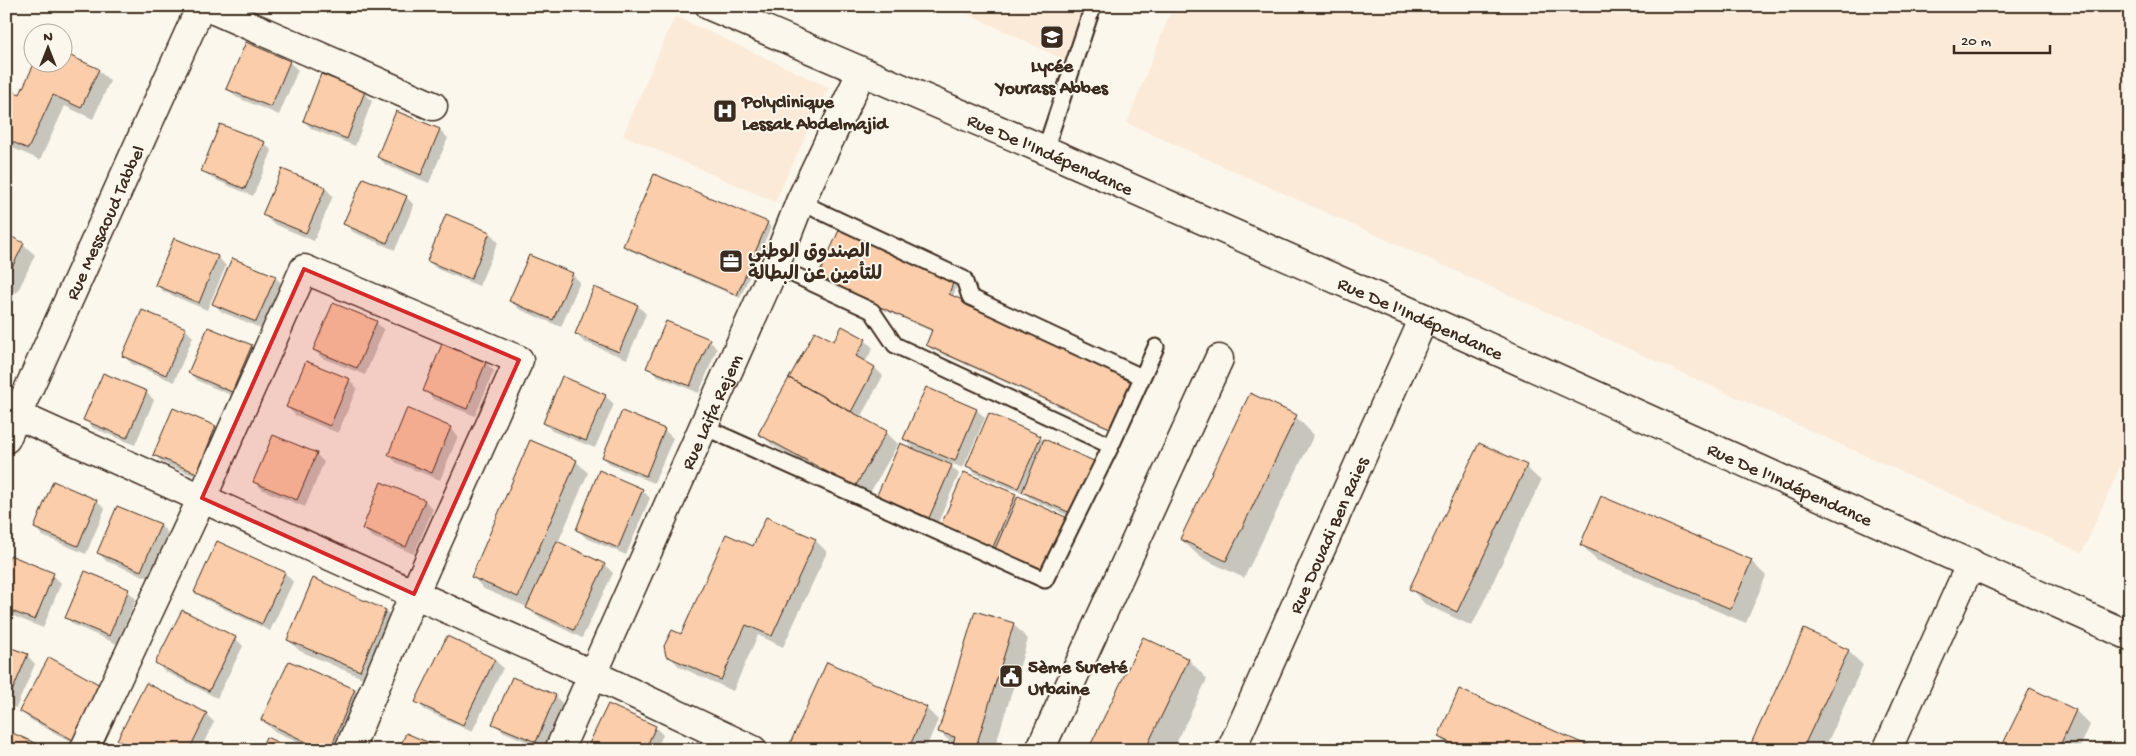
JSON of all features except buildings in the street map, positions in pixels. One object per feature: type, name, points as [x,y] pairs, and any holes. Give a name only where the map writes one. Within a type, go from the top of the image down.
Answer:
[{"type":"street","name":"Rue Messaoud Tabbel","points":[[12,427],[200,6]]},
{"type":"street","points":[[205,6],[432,106]]},
{"type":"street","name":"Rue De l'Indépendance","points":[[710,6],[860,73],[1045,150],[1424,318],[2130,636]]},
{"type":"street","name":"Rue Laifa Rejem","points":[[559,750],[775,266],[800,202],[860,73]]},
{"type":"street","points":[[84,750],[202,498],[304,269],[519,360],[414,594],[349,750]]},
{"type":"street","name":"Rue Douadi Ben Raies","points":[[1231,750],[1424,318]]},
{"type":"street","points":[[1040,750],[1219,359]]},
{"type":"street","points":[[12,427],[202,498],[594,675],[753,750]]},
{"type":"street","points":[[1888,750],[1971,563]]},
{"type":"lane","points":[[1045,150],[1093,6]]},
{"type":"lane","points":[[800,202],[964,279],[970,297],[1142,377]]},
{"type":"lane","points":[[775,266],[872,311],[895,345],[1111,446]]},
{"type":"lane","points":[[704,427],[1045,580],[1111,446],[1156,347]]},
{"type":"highlighted area","points":[[304,269],[519,360],[414,594],[202,498]]},
{"type":"shaded area","name":"Lycée Yourass Abbes","points":[[952,6],[1093,6],[1081,68]]},
{"type":"shaded area","points":[[1173,6],[2130,6],[2130,444],[2082,553],[1127,123]]},
{"type":"shaded area","name":"Polyclinique Lessak Abdelmajid","points":[[675,16],[828,87],[775,202],[623,135]]},
{"type":"place","name":"Lycée Yourass Abbes","points":[[1052,37]]},
{"type":"place","name":"Polyclinique Lessak Abdelmajid","points":[[725,111]]},
{"type":"place","name":"الصندوق الوطني للتأمين عن البطالة","points":[[731,261]]},
{"type":"place","name":"5ème Sureté Urbaine","points":[[1011,676]]}]
